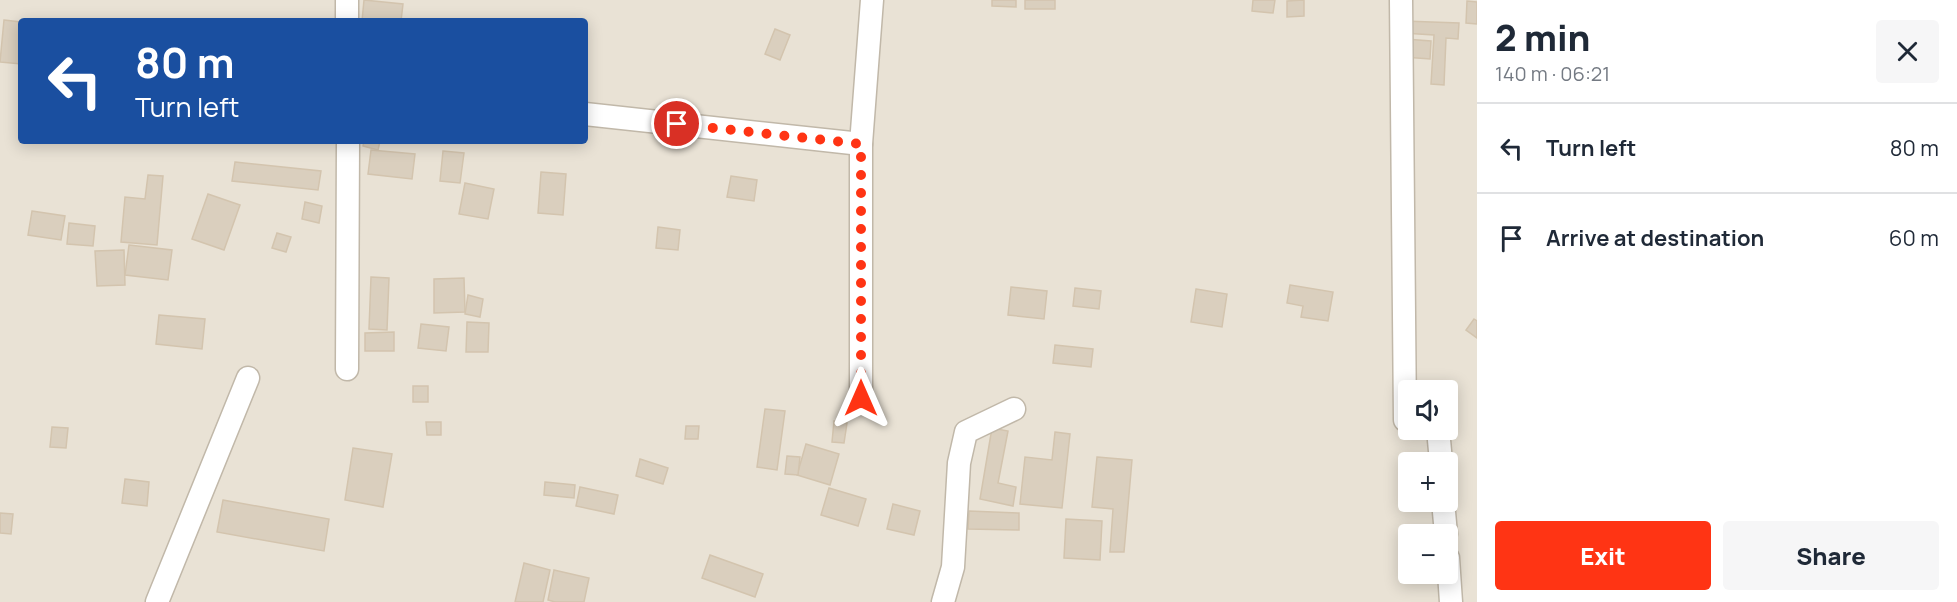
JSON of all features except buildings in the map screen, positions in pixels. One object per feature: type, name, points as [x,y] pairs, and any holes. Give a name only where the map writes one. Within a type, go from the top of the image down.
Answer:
[{"type":"street","points":[[347,0],[347,18]]},
{"type":"street","points":[[861,398],[861,144],[872,0]]},
{"type":"street","points":[[1401,0],[1405,380]]},
{"type":"street","points":[[588,114],[861,144]]},
{"type":"street","points":[[347,369],[348,144]]},
{"type":"street","points":[[157,602],[248,378]]},
{"type":"street","points":[[943,602],[953,567],[959,463],[966,432],[1014,409]]},
{"type":"street","points":[[1450,584],[1451,602]]},
{"type":"shaded area","points":[[0,0],[1477,0],[1477,602],[0,602]]},
{"type":"route","points":[[677,124],[861,144],[861,398]]}]
